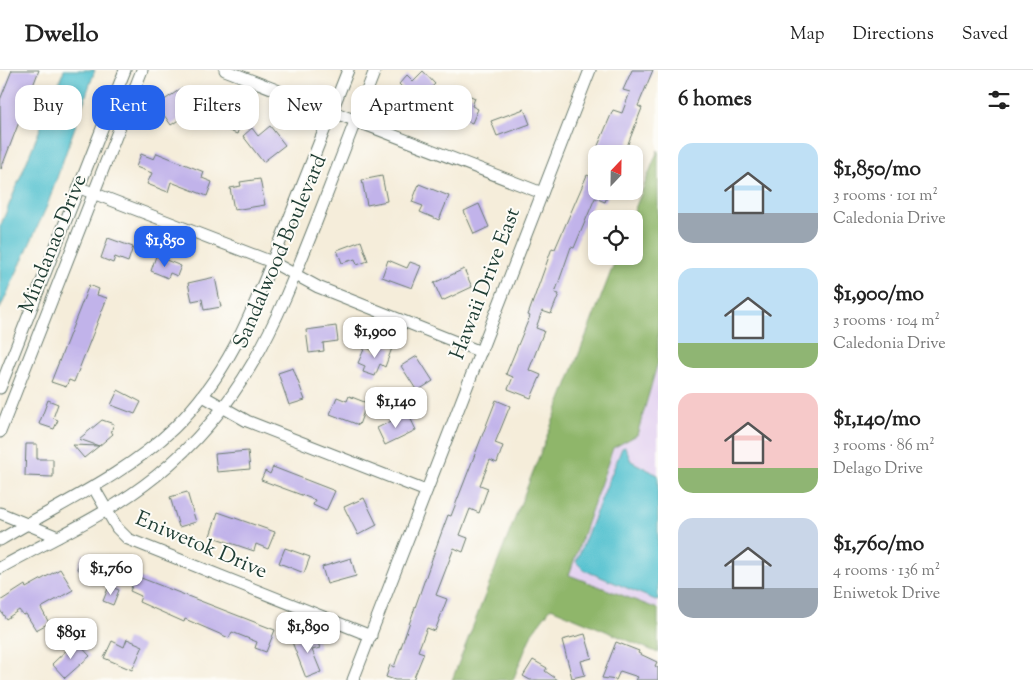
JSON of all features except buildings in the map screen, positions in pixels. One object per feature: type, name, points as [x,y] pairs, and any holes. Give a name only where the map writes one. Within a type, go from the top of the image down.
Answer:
[{"type":"street","name":"Mindanao Drive","points":[[0,388],[125,70]]},
{"type":"street","name":"Mindanao Drive","points":[[0,432],[95,194],[142,70]]},
{"type":"street","points":[[224,70],[269,87]]},
{"type":"street","name":"Sandalwood Boulevard","points":[[341,88],[348,70]]},
{"type":"street","name":"Sandalwood Boulevard","points":[[369,85],[375,70]]},
{"type":"street","name":"Hawaii Drive East","points":[[353,680],[590,70]]},
{"type":"street","name":"Sandalwood Boulevard","points":[[0,540],[94,488],[150,449],[174,428],[203,396],[226,363],[244,330],[324,130]]},
{"type":"street","name":"Sandalwood Boulevard","points":[[0,568],[107,510],[170,465],[224,408],[265,343],[295,274],[351,130]]},
{"type":"street","points":[[381,130],[542,193]]},
{"type":"street","points":[[80,188],[272,262],[318,287],[481,352]]},
{"type":"street","points":[[203,396],[247,421],[426,491]]},
{"type":"street","name":"Eniwetok Drive","points":[[94,488],[117,528],[128,539],[371,636]]},
{"type":"street","points":[[0,513],[58,536]]},
{"type":"shaded area","points":[[658,362],[658,609],[569,575],[613,448],[637,435]]},
{"type":"green space","points":[[658,150],[658,362],[637,435],[613,448],[569,575],[658,609],[658,653],[551,608],[532,633],[513,680],[452,680],[613,265],[643,265],[643,210],[635,210],[638,200],[643,200],[643,188]]},
{"type":"water","points":[[64,70],[95,70],[82,107],[82,85],[58,85]]},
{"type":"water","points":[[40,130],[74,130],[47,206],[0,309],[0,227]]},
{"type":"water","points":[[625,447],[631,461],[658,475],[658,601],[584,570],[576,562],[622,448]]}]
